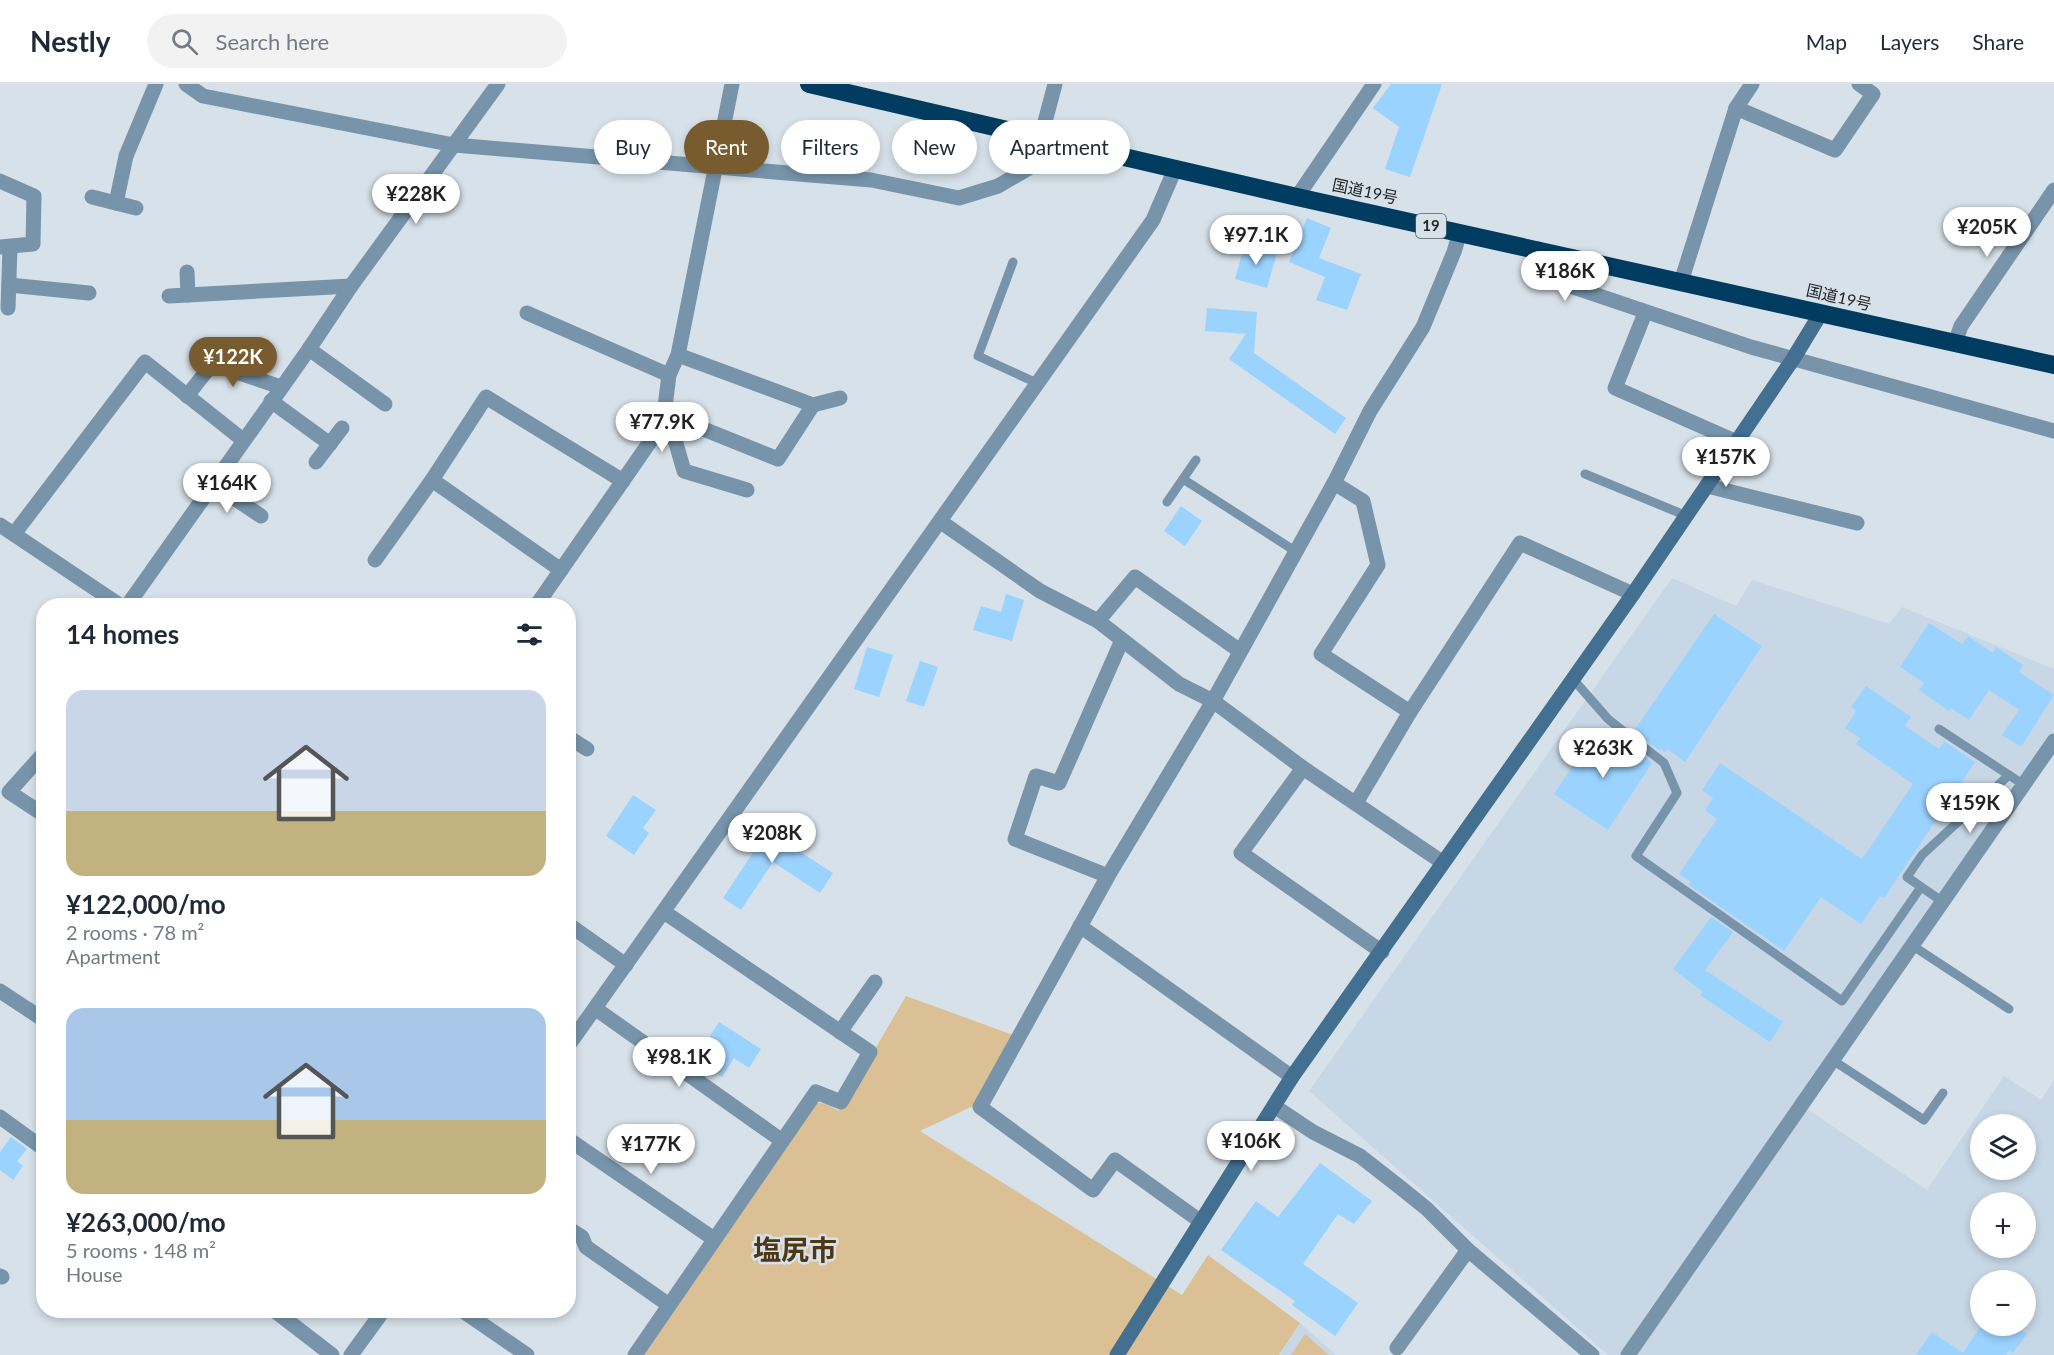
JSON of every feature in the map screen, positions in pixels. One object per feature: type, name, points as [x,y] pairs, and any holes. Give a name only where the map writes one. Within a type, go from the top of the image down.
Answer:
[{"type":"highway","name":"国道19号","points":[[809,84],[989,125]]},
{"type":"highway","name":"国道19号","points":[[1130,158],[2054,365]]},
{"type":"street","points":[[116,203],[126,156],[156,84]]},
{"type":"street","points":[[186,84],[203,96],[454,145],[684,163]]},
{"type":"street","points":[[133,598],[351,286],[498,84]]},
{"type":"street","points":[[725,120],[732,84]]},
{"type":"street","points":[[1050,120],[1054,84]]},
{"type":"street","points":[[1297,196],[1374,84]]},
{"type":"street","points":[[1681,282],[1736,108],[1752,84]]},
{"type":"street","points":[[1736,108],[1835,150],[1873,94],[1858,84]]},
{"type":"street","points":[[576,1035],[1153,220],[1175,169]]},
{"type":"street","points":[[769,171],[871,180],[959,198],[998,186],[1019,174]]},
{"type":"street","points":[[542,598],[663,423],[669,375],[678,355],[715,174]]},
{"type":"street","points":[[0,181],[34,196],[33,244],[5,247],[9,285],[8,308]]},
{"type":"street","points":[[1956,343],[1961,326],[2054,190]]},
{"type":"street","points":[[92,196],[136,208]]},
{"type":"street","points":[[1200,1221],[1115,1160],[1093,1190],[980,1107],[1108,876],[1213,701],[1294,551],[1334,483],[1370,411],[1423,327],[1460,232]]},
{"type":"street","points":[[1538,249],[1536,262],[1546,275],[1562,284],[1751,347],[2054,431]]},
{"type":"street","points":[[187,272],[188,295]]},
{"type":"street","points":[[9,285],[89,293]]},
{"type":"street","points":[[169,296],[351,286]]},
{"type":"street","points":[[526,313],[669,375]]},
{"type":"street","points":[[1645,313],[1615,388],[1737,442]]},
{"type":"street","points":[[1117,1355],[1292,1077],[1633,594],[1793,359],[1821,313]]},
{"type":"street","points":[[309,349],[386,404]]},
{"type":"street","points":[[678,355],[813,405],[840,398]]},
{"type":"street","points":[[14,534],[145,362],[243,440]]},
{"type":"street","points":[[188,396],[212,364],[281,387]]},
{"type":"street","points":[[375,560],[432,480],[486,397],[622,481]]},
{"type":"street","points":[[271,401],[330,444]]},
{"type":"street","points":[[666,409],[681,420],[778,459],[813,405]]},
{"type":"street","points":[[666,409],[684,471],[747,490]]},
{"type":"street","points":[[316,462],[342,428]]},
{"type":"street","points":[[432,480],[561,570]]},
{"type":"street","points":[[1334,483],[1363,501],[1378,565],[1321,654],[1410,712]]},
{"type":"street","points":[[213,484],[261,516]]},
{"type":"street","points":[[1707,486],[1857,523]]},
{"type":"street","points":[[941,522],[1040,591],[1098,621],[1179,684],[1213,701],[1303,768],[1442,862]]},
{"type":"street","points":[[0,525],[109,598]]},
{"type":"street","points":[[1356,803],[1410,712],[1520,543],[1633,594]]},
{"type":"street","points":[[1098,621],[1135,577],[1240,651]]},
{"type":"street","points":[[1108,876],[1015,839],[1036,776],[1059,783],[1122,640]]},
{"type":"street","points":[[576,742],[587,749]]},
{"type":"street","points":[[1628,1355],[2052,746]]},
{"type":"street","points":[[36,762],[9,792],[36,810]]},
{"type":"street","points":[[1303,768],[1241,853],[1382,952]]},
{"type":"street","points":[[634,1355],[816,1092],[841,1102],[870,1052],[664,912]]},
{"type":"street","points":[[1080,926],[1292,1077]]},
{"type":"street","points":[[576,930],[626,964]]},
{"type":"street","points":[[840,1032],[874,982]]},
{"type":"street","points":[[0,991],[36,1015]]},
{"type":"street","points":[[596,1009],[781,1140]]},
{"type":"street","points":[[1274,1106],[1313,1132],[1360,1156],[1427,1209],[1468,1250],[1592,1355]]},
{"type":"street","points":[[0,1117],[36,1143]]},
{"type":"street","points":[[576,1144],[714,1239]]},
{"type":"street","points":[[576,1233],[582,1237],[586,1247],[669,1305]]},
{"type":"street","points":[[1397,1348],[1468,1250]]},
{"type":"street","points":[[284,1318],[332,1355]]},
{"type":"street","points":[[351,1355],[377,1318]]},
{"type":"street","points":[[473,1318],[526,1355]]},
{"type":"lane","points":[[1012,262],[978,356],[1039,384]]},
{"type":"lane","points":[[1167,502],[1196,460]]},
{"type":"lane","points":[[1586,474],[1687,516]]},
{"type":"lane","points":[[1183,479],[1294,551]]},
{"type":"lane","points":[[1573,678],[1608,719],[1664,763],[1677,793],[1636,856],[1842,1001],[1921,887]]},
{"type":"lane","points":[[1940,729],[2024,785]]},
{"type":"lane","points":[[1943,902],[1907,877],[1922,855],[2009,775]]},
{"type":"lane","points":[[1912,946],[2009,1009]]},
{"type":"lane","points":[[1834,1060],[1924,1120],[1943,1093]]},
{"type":"shaded area","points":[[1672,578],[1736,606],[1752,580],[1889,624],[1902,607],[2054,669],[2054,730],[1622,1355],[1608,1355],[1309,1091]]},
{"type":"shaded area","points":[[906,996],[1013,1035],[973,1106],[920,1131],[1182,1295],[1208,1255],[1300,1323],[1279,1355],[641,1355],[814,1102],[826,1104],[839,1111]]},
{"type":"shaded area","points":[[2004,1076],[2041,1100],[2054,1080],[2054,1355],[1634,1355],[1807,1109],[1927,1190],[1970,1126],[1970,1180],[2036,1180],[2036,1114],[1978,1114]]},
{"type":"shaded area","points":[[1300,1323],[1336,1355],[1280,1355]]},
{"type":"shaded area","points":[[1305,1334],[1329,1355],[1291,1355]]},
{"type":"building","points":[[1391,84],[1442,84],[1410,177],[1385,169],[1399,127],[1373,108]]},
{"type":"building","points":[[1307,218],[1331,228],[1319,258],[1361,274],[1347,310],[1316,300],[1325,277],[1289,262]]},
{"type":"building","points":[[1245,244],[1277,253],[1267,288],[1235,279]]},
{"type":"building","points":[[1207,308],[1257,312],[1254,353],[1346,418],[1335,434],[1229,359],[1246,334],[1205,331]]},
{"type":"building","points":[[1181,506],[1202,521],[1185,546],[1164,531]]},
{"type":"building","points":[[1006,594],[1024,600],[1012,641],[973,630],[981,606],[1001,612]]},
{"type":"building","points":[[1714,614],[1762,646],[1685,762],[1668,749],[1665,752],[1661,749],[1660,751],[1634,731]]},
{"type":"building","points":[[1929,623],[1962,644],[1968,636],[1993,653],[1996,647],[2023,665],[2019,672],[2054,695],[2021,747],[2002,735],[2019,710],[1989,690],[1969,720],[1951,708],[1949,711],[1919,690],[1924,683],[1900,667]]},
{"type":"building","points":[[867,647],[893,655],[879,697],[854,689]]},
{"type":"building","points":[[920,661],[938,667],[924,707],[906,701]]},
{"type":"building","points":[[1866,686],[1911,717],[1905,726],[1939,749],[1944,741],[1975,762],[1884,898],[1880,896],[1861,924],[1821,897],[1784,951],[1689,885],[1691,882],[1679,874],[1717,819],[1705,810],[1713,798],[1702,790],[1720,763],[1862,859],[1913,784],[1856,744],[1860,738],[1845,728],[1856,711],[1851,707]]},
{"type":"building","points":[[1597,729],[1624,747],[1627,742],[1652,763],[1608,830],[1554,794]]},
{"type":"building","points":[[633,795],[656,810],[643,828],[649,833],[634,855],[606,836]]},
{"type":"building","points":[[749,819],[833,873],[820,893],[773,862],[741,910],[723,898],[754,851],[736,839]]},
{"type":"building","points":[[1711,917],[1733,932],[1705,970],[1783,1022],[1770,1042],[1700,995],[1703,992],[1673,969]]},
{"type":"building","points":[[719,1022],[761,1049],[749,1068],[734,1058],[722,1077],[704,1065],[708,1060],[698,1054]]},
{"type":"building","points":[[11,1137],[27,1149],[17,1161],[23,1166],[13,1180],[0,1170],[0,1152]]},
{"type":"building","points":[[1320,1163],[1372,1201],[1354,1224],[1338,1214],[1303,1264],[1358,1303],[1335,1336],[1292,1305],[1295,1301],[1221,1250],[1256,1201],[1278,1217]]},
{"type":"building","points":[[1932,1332],[1963,1353],[1974,1336],[2026,1336],[2013,1353],[2009,1351],[2006,1355],[1916,1355]]},
{"type":"district","name":"塩尻市","points":[[795,1250]]}]
